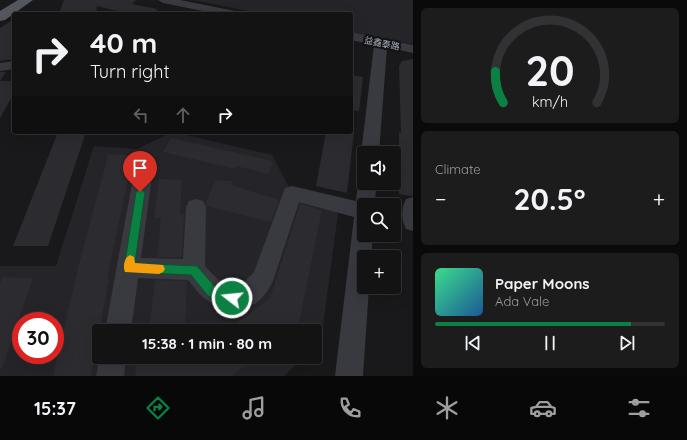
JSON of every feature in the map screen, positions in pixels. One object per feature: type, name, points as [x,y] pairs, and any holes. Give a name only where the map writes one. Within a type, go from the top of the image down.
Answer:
[{"type":"main road","points":[[0,6],[11,0]]},
{"type":"main road","points":[[0,17],[27,0]]},
{"type":"street","points":[[163,0],[225,12]]},
{"type":"street","name":"益鑫泰路","points":[[353,36],[413,49]]},
{"type":"street","points":[[371,146],[381,42]]},
{"type":"street","points":[[0,67],[12,65]]},
{"type":"street","points":[[119,324],[144,162]]},
{"type":"street","points":[[196,207],[194,270],[212,292],[232,298],[248,296],[263,278],[292,193],[357,210]]},
{"type":"street","points":[[413,205],[413,223]]},
{"type":"street","points":[[349,376],[362,242]]},
{"type":"street","points":[[129,268],[194,270]]},
{"type":"street","points":[[110,376],[112,364]]},
{"type":"shaded area","points":[[193,0],[413,0],[413,44],[353,32],[353,12],[253,12]]},
{"type":"shaded area","points":[[169,134],[182,134],[272,155],[291,191],[339,206],[322,334],[322,324],[92,324],[92,364],[297,364],[284,376],[0,376],[0,266],[56,266],[94,146],[137,149]]},
{"type":"building","points":[[64,0],[136,0],[132,4],[157,9],[156,12],[121,12],[97,6],[96,12],[60,12]]},
{"type":"building","points":[[12,20],[12,59],[0,61],[0,28]]},
{"type":"building","points":[[413,59],[413,196],[399,194],[399,190],[401,190],[401,146],[399,146],[399,132],[401,133],[399,66],[402,61]]},
{"type":"building","points":[[0,72],[6,72],[0,81]]},
{"type":"building","points":[[353,75],[363,77],[359,111],[353,110]]},
{"type":"building","points":[[0,81],[12,81],[12,97],[0,118]]},
{"type":"building","points":[[354,132],[347,193],[316,186],[326,134],[353,134]]},
{"type":"building","points":[[57,134],[85,134],[48,246],[13,246]]},
{"type":"building","points":[[171,138],[273,161],[269,174],[236,166],[235,169],[163,152]]},
{"type":"building","points":[[108,155],[133,155],[107,279],[109,279],[101,324],[92,324],[92,364],[93,364],[91,376],[53,376],[56,364],[64,364],[64,329],[79,264]]},
{"type":"building","points":[[159,179],[182,180],[180,214],[184,214],[182,257],[157,257],[161,218],[154,218]]},
{"type":"building","points":[[215,180],[232,181],[231,185],[279,200],[271,222],[207,206],[206,203]]},
{"type":"building","points":[[300,204],[322,210],[299,323],[235,324],[270,298]]},
{"type":"building","points":[[3,277],[33,278],[21,312],[12,312],[12,339],[2,368],[0,368],[0,284]]},
{"type":"building","points":[[155,280],[187,281],[185,324],[150,324]]},
{"type":"building","points":[[136,364],[247,364],[232,376],[135,376]]},
{"type":"slow traffic","points":[[130,260],[129,268],[159,269]]},
{"type":"route","points":[[140,192],[129,268],[194,270],[212,292],[232,298]]}]
